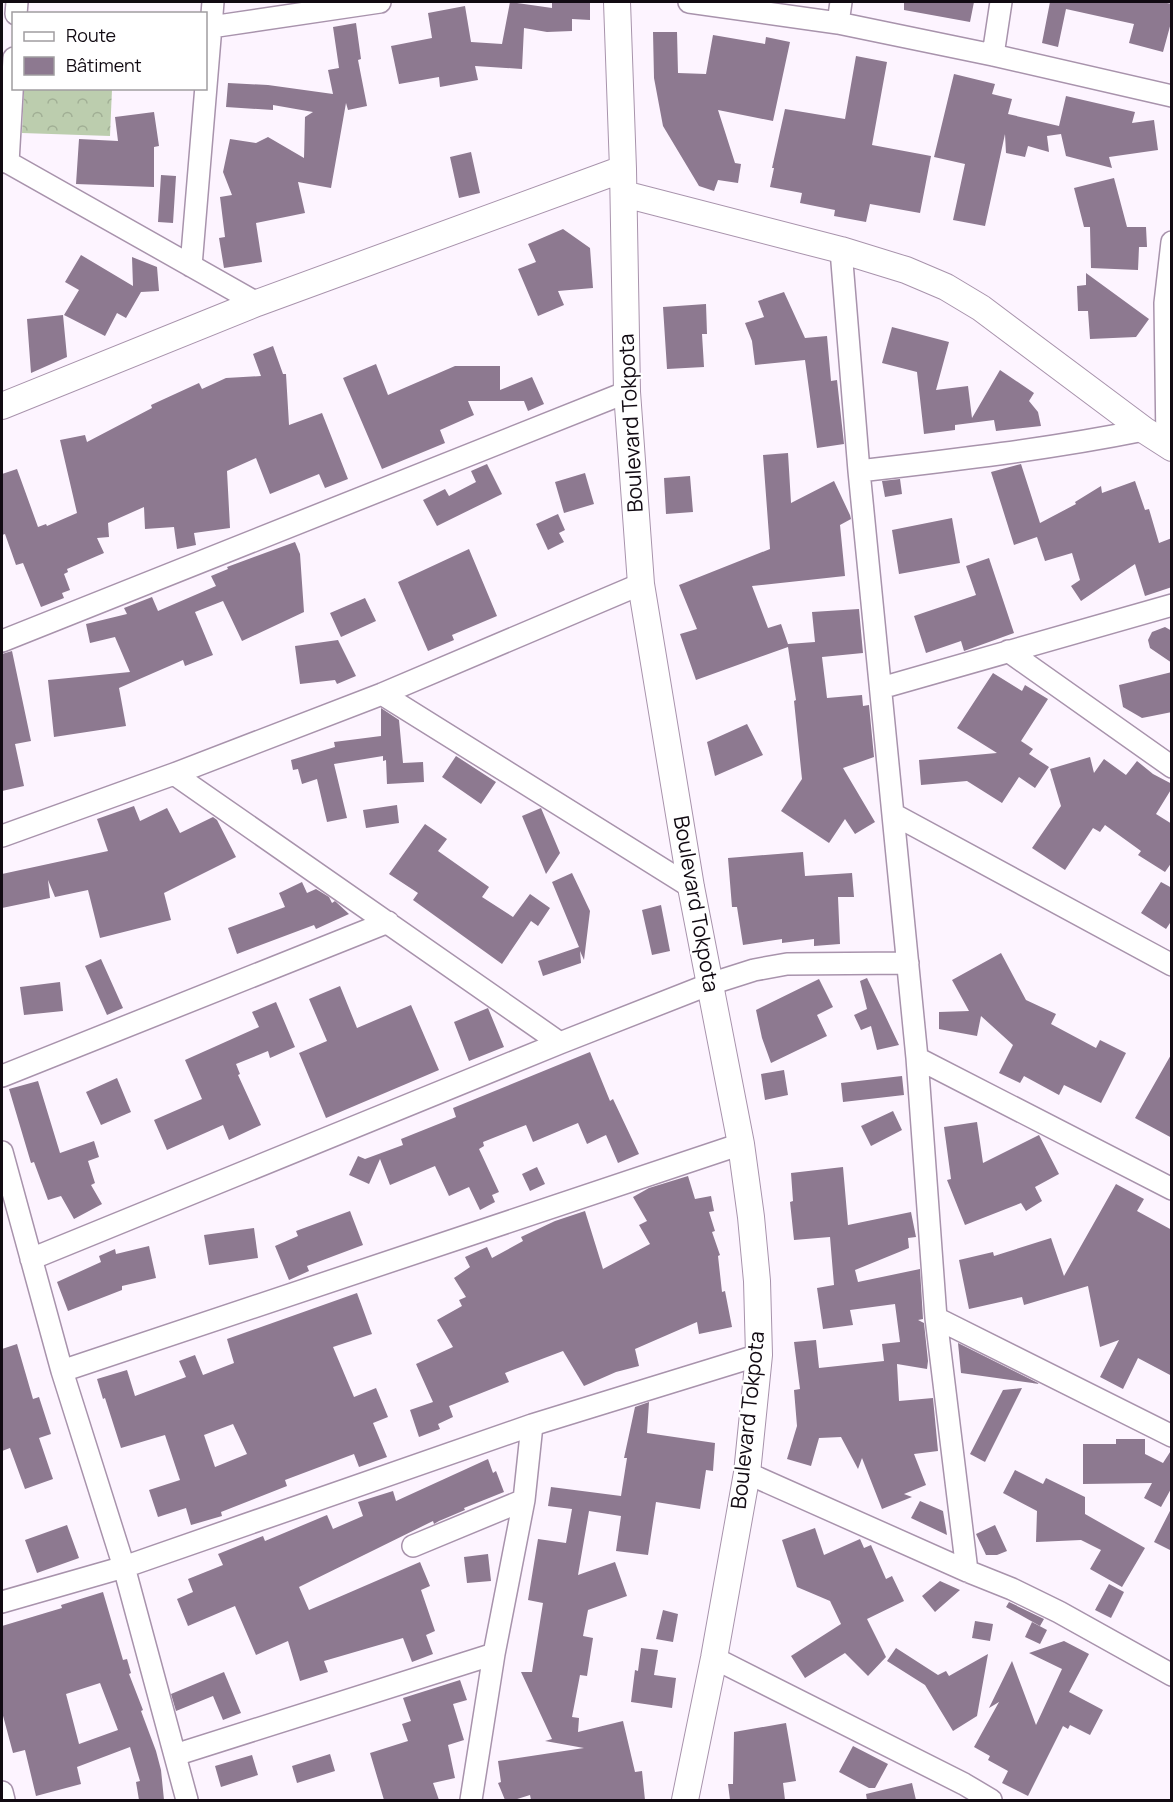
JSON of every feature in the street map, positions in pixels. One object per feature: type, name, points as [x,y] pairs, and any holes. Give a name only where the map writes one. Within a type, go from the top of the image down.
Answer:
[{"type":"street","points":[[207,75],[213,2]]},
{"type":"street","points":[[211,27],[380,2]]},
{"type":"street","name":"Boulevard Tokpota","points":[[617,2],[624,194],[627,392],[641,584],[692,887],[741,1144],[754,1249],[759,1354],[747,1473],[714,1658],[685,1800]]},
{"type":"street","points":[[689,2],[838,23],[993,55],[1172,96]]},
{"type":"street","points":[[838,23],[841,2]]},
{"type":"street","points":[[993,55],[1001,2]]},
{"type":"street","points":[[12,81],[5,161],[257,303]]},
{"type":"street","points":[[191,266],[206,90]]},
{"type":"street","points":[[2,406],[257,303],[623,169]]},
{"type":"street","points":[[624,194],[841,250],[906,270],[946,287],[972,303],[1169,446]]},
{"type":"street","points":[[1169,446],[1168,303],[1172,242]]},
{"type":"street","points":[[841,250],[917,1058],[936,1318],[967,1571]]},
{"type":"street","points":[[3,636],[627,392]]},
{"type":"street","points":[[860,471],[1081,443],[1144,430]]},
{"type":"street","points":[[2,836],[174,774],[382,694],[641,584]]},
{"type":"street","points":[[881,688],[1172,605]]},
{"type":"street","points":[[1008,651],[1172,767]]},
{"type":"street","points":[[382,694],[692,887]]},
{"type":"street","points":[[174,774],[560,1043]]},
{"type":"street","points":[[893,814],[1172,964]]},
{"type":"street","points":[[2,1076],[388,922]]},
{"type":"street","points":[[31,1259],[710,984],[754,970],[787,964],[908,963]]},
{"type":"street","points":[[917,1058],[1172,1189]]},
{"type":"street","points":[[63,1371],[741,1144]]},
{"type":"street","points":[[2,1152],[63,1371],[124,1567],[188,1800]]},
{"type":"street","points":[[936,1318],[1172,1436]]},
{"type":"street","points":[[2,1602],[124,1567],[532,1425],[759,1354]]},
{"type":"street","points":[[471,1800],[494,1654],[524,1500],[532,1425]]},
{"type":"street","points":[[747,1473],[1012,1589],[1059,1612],[1172,1675]]},
{"type":"street","points":[[413,1546],[524,1500]]},
{"type":"street","points":[[175,1755],[494,1654]]},
{"type":"street","points":[[714,1658],[964,1784],[991,1800]]},
{"type":"street","points":[[2,1792],[4,1800]]},
{"type":"green space","points":[[24,90],[112,90],[110,136],[22,133]]},
{"type":"building","points":[[510,2],[552,8],[552,2],[590,2],[590,20],[572,19],[572,31],[547,32],[524,28],[522,69],[475,66],[478,80],[440,87],[439,77],[399,84],[391,46],[432,38],[428,13],[465,6],[471,42],[502,44]]},
{"type":"building","points":[[904,2],[974,2],[970,22],[904,10]]},
{"type":"building","points":[[1050,2],[1162,2],[1172,4],[1172,19],[1163,52],[1129,43],[1134,24],[1066,9],[1058,47],[1042,43]]},
{"type":"building","points":[[356,23],[361,59],[358,60],[367,106],[348,110],[346,103],[331,188],[298,182],[305,213],[256,223],[262,262],[224,268],[219,238],[225,237],[220,197],[232,195],[223,172],[230,139],[256,143],[268,137],[304,158],[305,117],[313,112],[273,105],[273,110],[226,107],[228,83],[268,85],[333,94],[328,70],[339,68],[333,27]]},
{"type":"building","points":[[653,32],[677,32],[678,73],[706,74],[713,35],[765,44],[766,37],[790,42],[773,121],[718,110],[735,163],[741,164],[738,183],[718,180],[714,191],[699,186],[663,126],[654,78]]},
{"type":"building","points":[[856,56],[887,62],[872,145],[931,156],[920,213],[870,204],[866,222],[834,216],[835,210],[800,203],[802,193],[770,187],[785,109],[845,119]]},
{"type":"building","points":[[954,74],[995,84],[992,94],[1012,99],[1008,114],[1059,126],[1066,96],[1135,112],[1132,123],[1154,120],[1158,150],[1109,157],[1112,168],[1066,156],[1061,134],[1047,136],[1049,152],[1028,146],[1025,157],[1006,153],[1005,134],[985,226],[953,220],[965,164],[934,157]]},
{"type":"building","points":[[154,112],[159,146],[154,147],[154,187],[76,184],[79,139],[118,141],[115,117]]},
{"type":"building","points":[[471,152],[480,193],[459,198],[450,157]]},
{"type":"building","points":[[161,175],[176,176],[173,223],[158,222]]},
{"type":"building","points":[[1114,178],[1127,227],[1146,227],[1147,247],[1139,247],[1138,270],[1091,268],[1090,227],[1084,227],[1074,188]]},
{"type":"building","points":[[563,229],[590,248],[593,288],[558,291],[564,305],[538,316],[518,269],[536,262],[528,244]]},
{"type":"building","points":[[81,255],[133,286],[132,257],[157,267],[159,291],[141,292],[126,318],[117,313],[105,336],[64,315],[79,290],[65,282]]},
{"type":"building","points":[[1086,273],[1149,319],[1136,337],[1090,339],[1088,311],[1078,311],[1077,286],[1086,285]]},
{"type":"building","points":[[784,292],[805,338],[827,336],[831,381],[837,380],[844,444],[817,448],[805,360],[755,365],[752,341],[745,323],[764,317],[758,301]]},
{"type":"building","points":[[706,304],[707,334],[702,334],[704,367],[667,369],[663,307]]},
{"type":"building","points":[[63,315],[67,357],[31,373],[27,319]]},
{"type":"building","points":[[892,327],[949,342],[936,390],[968,386],[972,418],[1000,370],[1034,393],[1029,401],[1038,412],[1041,426],[996,431],[994,420],[955,425],[955,430],[924,434],[917,372],[882,363]]},
{"type":"building","points":[[273,346],[283,374],[286,374],[289,425],[322,413],[348,479],[325,488],[319,474],[270,494],[256,458],[227,471],[230,528],[194,533],[196,545],[177,549],[174,527],[145,529],[144,507],[108,523],[109,537],[97,538],[104,553],[67,569],[68,572],[64,574],[70,590],[62,593],[64,598],[41,607],[23,563],[16,565],[5,534],[2,535],[2,474],[17,469],[38,527],[46,524],[47,526],[77,513],[60,440],[85,435],[87,442],[152,408],[151,405],[199,383],[202,389],[226,378],[261,376],[253,354]]},
{"type":"building","points":[[376,364],[388,395],[455,366],[500,366],[500,390],[532,377],[544,404],[528,411],[524,401],[468,401],[474,415],[440,430],[445,443],[382,469],[343,378]]},
{"type":"building","points":[[788,453],[791,503],[834,481],[851,519],[840,525],[845,576],[752,586],[768,628],[781,624],[788,644],[815,642],[812,612],[859,609],[863,653],[822,657],[827,698],[862,695],[863,706],[869,705],[874,757],[843,768],[875,822],[855,834],[845,819],[829,843],[781,811],[802,779],[794,701],[796,700],[788,647],[696,680],[680,634],[697,629],[679,585],[770,549],[763,455]]},
{"type":"building","points":[[487,464],[502,494],[437,526],[423,500],[445,489],[449,496],[476,482],[471,471]]},
{"type":"building","points":[[1021,464],[1040,523],[1076,504],[1075,502],[1101,486],[1102,493],[1135,481],[1145,510],[1149,509],[1159,543],[1172,538],[1172,587],[1145,596],[1135,564],[1081,601],[1071,586],[1080,580],[1072,553],[1045,561],[1037,537],[1014,545],[991,472]]},
{"type":"building","points":[[585,473],[594,504],[564,513],[555,482]]},
{"type":"building","points":[[690,476],[693,512],[666,514],[664,478]]},
{"type":"building","points":[[900,479],[902,494],[885,497],[882,481]]},
{"type":"building","points":[[558,514],[565,530],[559,533],[564,542],[548,550],[536,524]]},
{"type":"building","points":[[952,518],[960,563],[899,574],[892,530]]},
{"type":"building","points":[[295,542],[300,554],[304,612],[242,641],[223,601],[195,612],[213,655],[185,666],[183,660],[119,688],[126,726],[54,737],[48,680],[130,672],[115,637],[90,643],[86,624],[127,614],[124,608],[152,597],[158,611],[216,586],[211,576],[228,569],[227,567]]},
{"type":"building","points":[[469,549],[497,616],[452,635],[454,640],[428,651],[398,582]]},
{"type":"building","points":[[989,558],[1014,633],[964,651],[961,641],[926,653],[914,616],[976,595],[966,566]]},
{"type":"building","points":[[365,598],[376,621],[341,637],[330,613]]},
{"type":"building","points":[[1165,627],[1172,631],[1172,663],[1150,648],[1148,640],[1152,632]]},
{"type":"building","points":[[338,640],[356,676],[337,684],[335,680],[300,684],[295,646]]},
{"type":"building","points":[[12,651],[31,741],[15,744],[24,786],[2,791],[2,654]]},
{"type":"building","points":[[1172,672],[1172,712],[1142,718],[1123,707],[1119,685]]},
{"type":"building","points":[[993,673],[1022,691],[1025,685],[1048,699],[1021,741],[1033,749],[1029,754],[1049,767],[1035,788],[1019,777],[1002,803],[967,781],[921,785],[919,760],[997,753],[957,728]]},
{"type":"building","points":[[381,708],[399,720],[403,763],[423,762],[424,782],[387,784],[386,760],[383,761],[383,756],[334,764],[347,818],[327,822],[317,779],[302,784],[298,769],[293,770],[291,760],[335,747],[334,742],[381,736]]},
{"type":"building","points":[[747,724],[763,755],[715,776],[707,742]]},
{"type":"building","points":[[456,756],[496,782],[481,804],[442,777]]},
{"type":"building","points":[[1090,757],[1094,773],[1104,759],[1126,775],[1137,761],[1153,774],[1172,784],[1172,788],[1156,814],[1172,824],[1172,862],[1165,872],[1138,855],[1141,851],[1105,825],[1100,832],[1093,828],[1065,870],[1032,848],[1061,806],[1050,769]]},
{"type":"building","points":[[397,805],[399,823],[366,828],[363,810]]},
{"type":"building","points":[[134,806],[140,821],[167,808],[180,833],[213,817],[217,820],[236,857],[164,893],[171,920],[100,938],[88,890],[55,897],[48,880],[50,898],[2,908],[2,874],[108,851],[97,819]]},
{"type":"building","points":[[541,808],[560,853],[546,874],[522,816]]},
{"type":"building","points":[[425,824],[447,839],[438,851],[489,887],[482,897],[513,917],[530,894],[550,908],[538,926],[531,921],[502,964],[413,900],[418,893],[389,874]]},
{"type":"building","points":[[803,852],[805,876],[852,873],[854,897],[838,897],[840,944],[814,946],[814,939],[782,943],[782,939],[743,945],[737,907],[732,907],[728,858]]},
{"type":"building","points":[[572,873],[590,911],[584,960],[580,951],[581,963],[543,976],[538,961],[579,947],[552,882]]},
{"type":"building","points":[[302,882],[307,893],[316,889],[329,897],[332,903],[335,901],[349,914],[316,929],[314,925],[237,954],[228,928],[285,907],[279,893]]},
{"type":"building","points":[[1161,882],[1172,888],[1172,920],[1166,929],[1141,913]]},
{"type":"building","points":[[661,905],[670,951],[652,955],[642,910]]},
{"type":"building","points":[[1001,953],[1026,1000],[1056,1014],[1051,1024],[1096,1048],[1100,1040],[1126,1053],[1101,1103],[1064,1085],[1059,1095],[1024,1076],[1020,1083],[999,1073],[1013,1045],[981,1016],[977,1036],[939,1029],[939,1012],[969,1011],[952,980]]},
{"type":"building","points":[[101,959],[123,1008],[107,1015],[85,966]]},
{"type":"building","points":[[867,978],[899,1045],[877,1050],[871,1026],[861,1030],[854,1015],[867,1009],[860,981]]},
{"type":"building","points":[[819,979],[833,1007],[817,1015],[827,1036],[771,1063],[762,1038],[756,1010]]},
{"type":"building","points":[[60,982],[63,1011],[24,1015],[20,987]]},
{"type":"building","points":[[340,986],[357,1028],[411,1005],[439,1070],[326,1118],[299,1053],[327,1041],[309,999]]},
{"type":"building","points":[[276,1002],[295,1047],[270,1058],[268,1051],[236,1064],[240,1074],[238,1075],[261,1125],[229,1140],[223,1125],[167,1150],[154,1120],[202,1099],[185,1060],[259,1027],[252,1012]]},
{"type":"building","points":[[488,1008],[504,1047],[469,1061],[454,1022]]},
{"type":"building","points":[[590,1052],[610,1101],[613,1099],[639,1154],[618,1163],[606,1135],[587,1144],[578,1123],[533,1142],[526,1125],[483,1142],[484,1146],[479,1149],[499,1192],[492,1195],[495,1202],[480,1210],[469,1187],[449,1196],[435,1166],[390,1185],[380,1159],[369,1184],[349,1175],[358,1156],[365,1159],[403,1145],[401,1139],[456,1117],[453,1108]]},
{"type":"building","points":[[1172,1053],[1172,1138],[1135,1118]]},
{"type":"building","points":[[784,1070],[788,1095],[765,1100],[761,1074]]},
{"type":"building","points":[[902,1076],[904,1095],[843,1102],[841,1083]]},
{"type":"building","points":[[117,1078],[131,1112],[101,1125],[86,1092]]},
{"type":"building","points":[[38,1081],[60,1153],[94,1141],[99,1157],[88,1161],[95,1183],[91,1185],[102,1204],[74,1219],[61,1196],[48,1200],[34,1162],[31,1163],[9,1089]]},
{"type":"building","points":[[893,1111],[902,1130],[871,1146],[861,1126]]},
{"type":"building","points":[[977,1122],[983,1163],[1039,1135],[1059,1174],[1035,1187],[1042,1201],[1026,1211],[1021,1203],[965,1225],[947,1180],[951,1179],[944,1127]]},
{"type":"building","points":[[537,1167],[545,1184],[530,1191],[522,1174]]},
{"type":"building","points":[[843,1167],[848,1225],[911,1212],[916,1237],[908,1238],[909,1248],[855,1270],[858,1282],[920,1269],[923,1319],[918,1320],[924,1323],[927,1369],[897,1364],[899,1401],[933,1398],[938,1451],[914,1454],[926,1485],[904,1494],[912,1497],[882,1509],[862,1458],[858,1469],[841,1437],[819,1438],[811,1466],[787,1459],[797,1426],[794,1390],[800,1389],[794,1342],[816,1340],[819,1368],[884,1361],[882,1344],[900,1342],[895,1304],[850,1310],[853,1325],[823,1329],[817,1288],[834,1285],[830,1237],[794,1240],[790,1202],[793,1201],[791,1173]]},
{"type":"building","points":[[688,1176],[695,1199],[711,1196],[714,1211],[709,1212],[715,1231],[712,1232],[720,1255],[718,1256],[722,1292],[725,1291],[732,1327],[699,1334],[697,1322],[635,1349],[639,1366],[616,1372],[584,1386],[563,1351],[505,1373],[509,1382],[449,1406],[453,1417],[438,1424],[440,1429],[419,1437],[410,1410],[433,1402],[416,1364],[453,1347],[437,1320],[462,1306],[459,1300],[466,1297],[454,1278],[470,1267],[465,1257],[487,1247],[492,1258],[523,1241],[521,1237],[555,1221],[585,1211],[603,1269],[650,1244],[639,1225],[647,1221],[633,1197],[649,1188]]},
{"type":"building","points":[[1116,1184],[1144,1199],[1137,1211],[1172,1230],[1172,1376],[1138,1358],[1123,1389],[1100,1377],[1119,1340],[1100,1347],[1088,1286],[1024,1305],[1022,1297],[969,1309],[959,1260],[993,1252],[994,1256],[1051,1238],[1064,1276]]},
{"type":"building","points":[[350,1211],[363,1245],[307,1266],[309,1271],[289,1280],[275,1246],[298,1236],[296,1231]]},
{"type":"building","points":[[254,1228],[258,1258],[209,1265],[204,1235]]},
{"type":"building","points":[[149,1246],[156,1278],[122,1286],[122,1290],[68,1311],[57,1282],[101,1262],[99,1256],[115,1249],[116,1254]]},
{"type":"building","points":[[357,1293],[372,1334],[333,1347],[354,1397],[376,1388],[388,1417],[373,1423],[387,1457],[359,1467],[354,1454],[285,1480],[287,1486],[221,1512],[222,1516],[191,1525],[186,1508],[158,1517],[149,1490],[180,1480],[165,1435],[121,1448],[97,1379],[127,1370],[135,1396],[186,1377],[179,1361],[195,1355],[203,1375],[234,1363],[227,1339]],"holes":[[[233,1424],[247,1454],[215,1467],[204,1435]]]},
{"type":"building","points":[[958,1343],[1040,1384],[961,1373]]},
{"type":"building","points":[[17,1344],[33,1399],[39,1397],[51,1434],[39,1438],[53,1479],[25,1489],[10,1448],[2,1451],[2,1349]]},
{"type":"building","points":[[1022,1388],[985,1462],[970,1454],[1003,1390]]},
{"type":"building","points":[[649,1402],[647,1433],[715,1443],[713,1471],[706,1470],[700,1509],[656,1502],[648,1555],[616,1551],[621,1516],[589,1511],[578,1575],[615,1562],[627,1596],[588,1610],[583,1636],[593,1638],[587,1676],[580,1675],[572,1717],[579,1718],[578,1732],[623,1721],[635,1772],[642,1771],[645,1800],[531,1800],[530,1795],[505,1800],[498,1783],[501,1782],[498,1761],[584,1748],[545,1741],[552,1739],[521,1672],[532,1672],[543,1603],[528,1600],[538,1539],[566,1543],[572,1509],[548,1506],[551,1487],[621,1496],[627,1458],[624,1458],[635,1407]]},
{"type":"building","points":[[1116,1439],[1145,1439],[1145,1454],[1163,1463],[1172,1449],[1172,1487],[1161,1507],[1144,1498],[1152,1483],[1083,1484],[1083,1444],[1116,1444]]},
{"type":"building","points":[[488,1459],[493,1473],[496,1471],[504,1492],[464,1508],[465,1510],[434,1524],[433,1521],[299,1587],[309,1610],[420,1562],[430,1586],[421,1590],[435,1631],[426,1635],[433,1654],[412,1662],[403,1638],[324,1661],[328,1672],[300,1681],[288,1641],[256,1655],[235,1606],[188,1626],[177,1599],[193,1592],[188,1579],[223,1565],[218,1554],[263,1536],[265,1541],[327,1515],[333,1529],[363,1516],[358,1502],[393,1491],[396,1501]]},
{"type":"building","points":[[1015,1470],[1043,1484],[1046,1478],[1085,1497],[1085,1514],[1145,1548],[1122,1587],[1090,1569],[1101,1550],[1081,1540],[1036,1542],[1037,1511],[1003,1493]]},
{"type":"building","points":[[920,1501],[943,1511],[947,1535],[911,1518]]},
{"type":"building","points":[[1172,1507],[1172,1551],[1154,1542]]},
{"type":"building","points":[[67,1525],[79,1558],[37,1573],[25,1540]]},
{"type":"building","points":[[995,1525],[1007,1551],[997,1555],[986,1555],[976,1534]]},
{"type":"building","points":[[815,1528],[824,1555],[860,1539],[864,1548],[871,1545],[886,1579],[892,1576],[904,1601],[867,1619],[886,1657],[868,1676],[845,1653],[805,1678],[791,1656],[841,1624],[830,1601],[797,1587],[782,1540]]},
{"type":"building","points":[[488,1554],[491,1581],[467,1583],[464,1557]]},
{"type":"building","points":[[940,1581],[960,1590],[935,1612],[922,1596]]},
{"type":"building","points":[[1109,1584],[1124,1592],[1111,1618],[1095,1610]]},
{"type":"building","points":[[103,1592],[123,1660],[127,1659],[131,1673],[129,1674],[156,1751],[161,1770],[164,1800],[139,1800],[136,1782],[140,1781],[130,1747],[77,1767],[81,1784],[36,1796],[25,1750],[13,1753],[2,1712],[2,1626],[62,1608],[61,1605]],"holes":[[[100,1683],[118,1730],[79,1744],[66,1694]]]},
{"type":"building","points":[[1009,1602],[1044,1619],[1040,1626],[1006,1607]]},
{"type":"building","points":[[663,1610],[678,1614],[673,1642],[656,1639]]},
{"type":"building","points":[[975,1621],[993,1624],[990,1641],[972,1638]]},
{"type":"building","points":[[1032,1622],[1047,1630],[1040,1644],[1025,1637]]},
{"type":"building","points":[[1064,1641],[1089,1654],[1069,1692],[1103,1710],[1090,1735],[1070,1725],[1068,1729],[1063,1726],[1028,1796],[1002,1783],[1008,1771],[988,1760],[990,1756],[974,1747],[999,1702],[989,1708],[1012,1661],[1036,1725],[1062,1669],[1029,1653]]},
{"type":"building","points":[[641,1648],[658,1650],[654,1675],[676,1678],[672,1708],[631,1702],[635,1670],[638,1671]]},
{"type":"building","points":[[896,1648],[938,1675],[946,1671],[949,1676],[988,1654],[977,1716],[953,1731],[925,1685],[887,1661]]},
{"type":"building","points":[[224,1672],[241,1713],[223,1720],[213,1696],[176,1711],[171,1694]]},
{"type":"building","points":[[460,1680],[467,1700],[453,1704],[464,1740],[448,1745],[455,1778],[433,1783],[439,1800],[384,1800],[370,1753],[408,1741],[402,1724],[411,1721],[403,1698]]},
{"type":"building","points":[[786,1723],[796,1781],[783,1783],[785,1800],[730,1800],[728,1784],[733,1784],[734,1732]]},
{"type":"building","points":[[853,1746],[888,1764],[875,1788],[869,1788],[839,1772]]},
{"type":"building","points":[[330,1754],[335,1771],[297,1783],[292,1766]]},
{"type":"building","points":[[252,1755],[258,1775],[221,1787],[215,1766]]},
{"type":"building","points":[[912,1783],[916,1800],[867,1800],[866,1794]]}]
